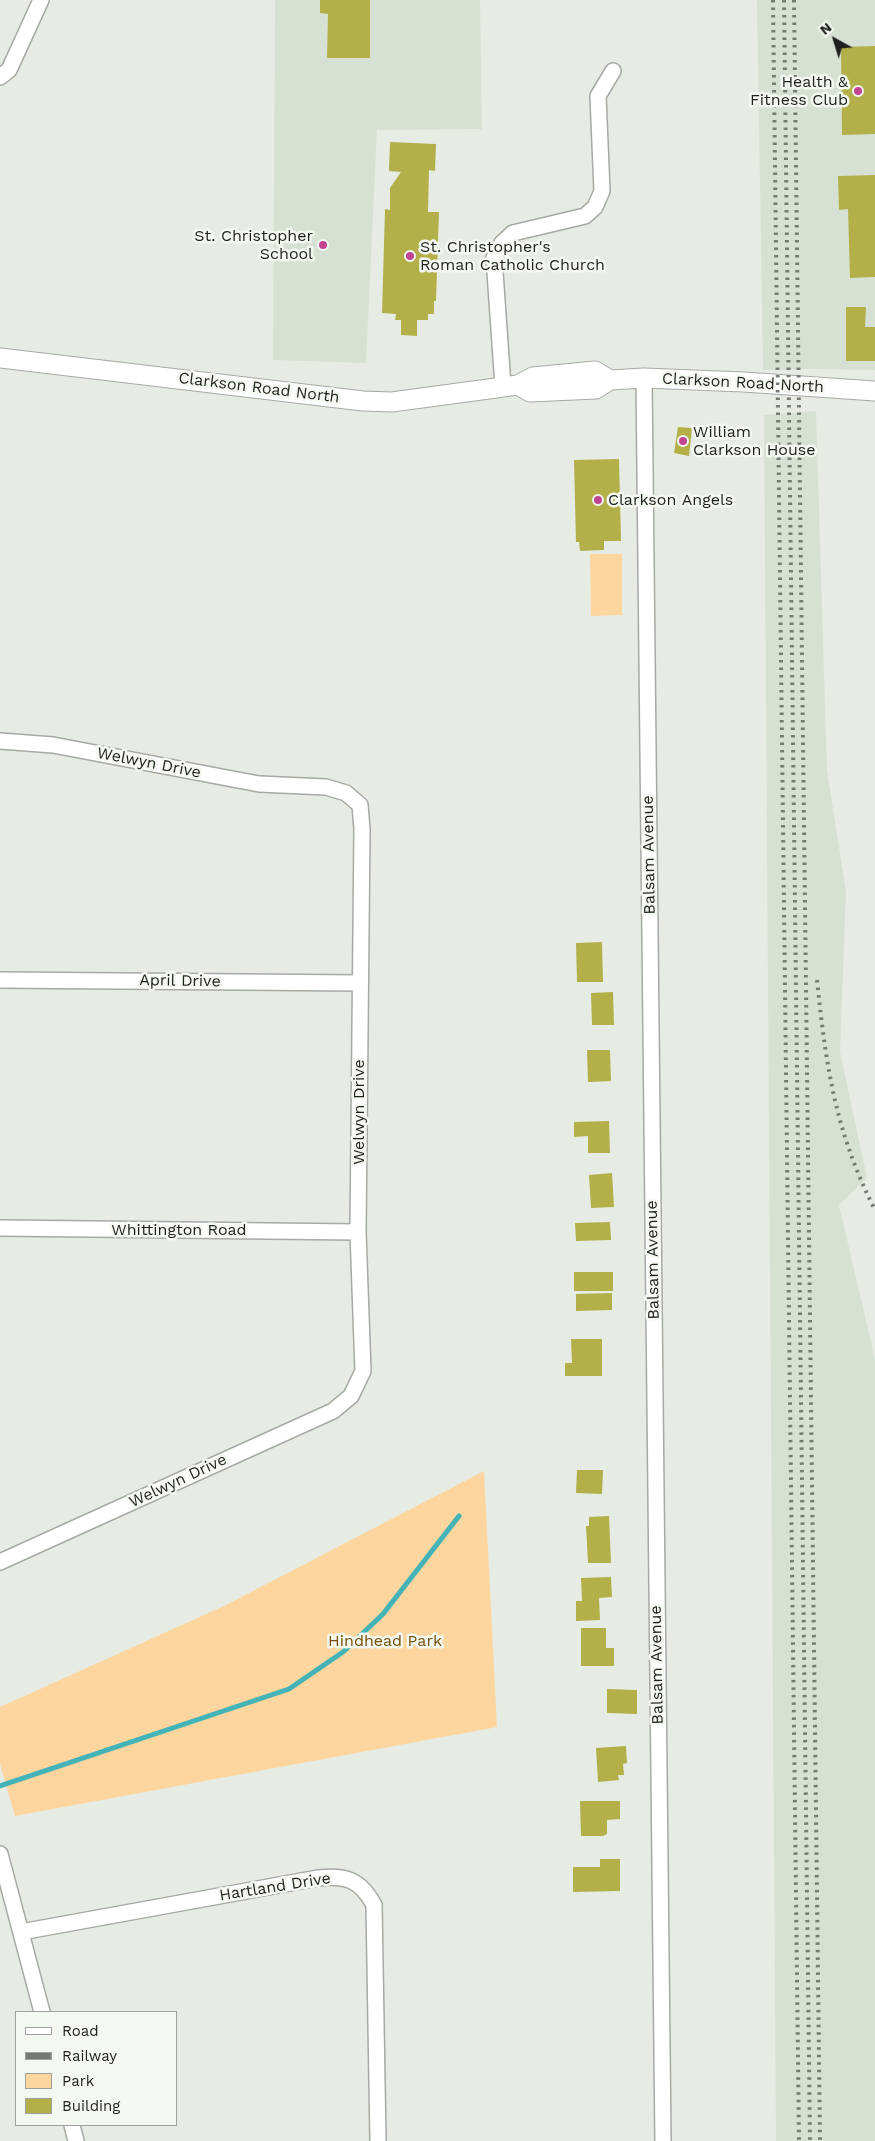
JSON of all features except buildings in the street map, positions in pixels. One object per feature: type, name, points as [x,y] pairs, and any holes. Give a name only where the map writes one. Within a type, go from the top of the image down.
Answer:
[{"type":"street","points":[[0,77],[9,70],[41,0]]},
{"type":"street","points":[[510,385],[494,258],[502,243],[513,233],[585,216],[595,206],[602,191],[598,96],[613,71]]},
{"type":"street","name":"Clarkson Road North","points":[[0,358],[363,401],[392,402],[510,385],[530,392],[587,390],[596,389],[610,380],[644,378],[744,382],[875,391]]},
{"type":"street","name":"Balsam Avenue","points":[[644,378],[664,2141]]},
{"type":"street","name":"Welwyn Drive","points":[[0,741],[53,744],[259,784],[326,787],[346,793],[360,806],[362,829],[358,1232],[363,1371],[351,1396],[333,1411],[0,1562]]},
{"type":"street","name":"April Drive","points":[[0,980],[360,983]]},
{"type":"street","name":"Whittington Road","points":[[0,1228],[358,1232]]},
{"type":"street","points":[[0,1854],[42,2011]]},
{"type":"street","name":"Hartland Drive","points":[[21,1932],[318,1878],[336,1876],[352,1880],[367,1891],[374,1904],[378,2141]]},
{"type":"street","points":[[72,2126],[76,2141]]},
{"type":"shaded area","name":"St. Christopher School","points":[[275,0],[480,0],[482,129],[377,130],[366,363],[273,360]]},
{"type":"shaded area","points":[[757,0],[875,0],[875,370],[763,370]]},
{"type":"shaded area","points":[[816,411],[827,771],[846,891],[840,1052],[867,1178],[839,1205],[875,1359],[875,2141],[776,2141],[764,415]]},
{"type":"green space","points":[[590,554],[622,554],[622,615],[591,616]]},
{"type":"green space","name":"Hindhead Park","points":[[484,1471],[497,1727],[15,1816],[0,1764],[0,1707],[224,1606]]},
{"type":"waterway","points":[[0,1786],[289,1689],[343,1652],[383,1614],[459,1516]]},
{"type":"railway","points":[[773,0],[799,2141]]},
{"type":"railway","points":[[784,0],[810,2141]]},
{"type":"railway","points":[[794,0],[820,2141]]},
{"type":"railway","points":[[817,980],[824,1041],[834,1098],[850,1153],[875,1210]]},
{"type":"place","name":"Health & Fitness Club","points":[[858,91]]},
{"type":"place","name":"St. Christopher School","points":[[323,245]]},
{"type":"place","name":"St. Christopher's Roman Catholic Church","points":[[410,256]]},
{"type":"place","name":"William Clarkson House","points":[[683,441]]},
{"type":"place","name":"Clarkson Angels","points":[[598,500]]}]
